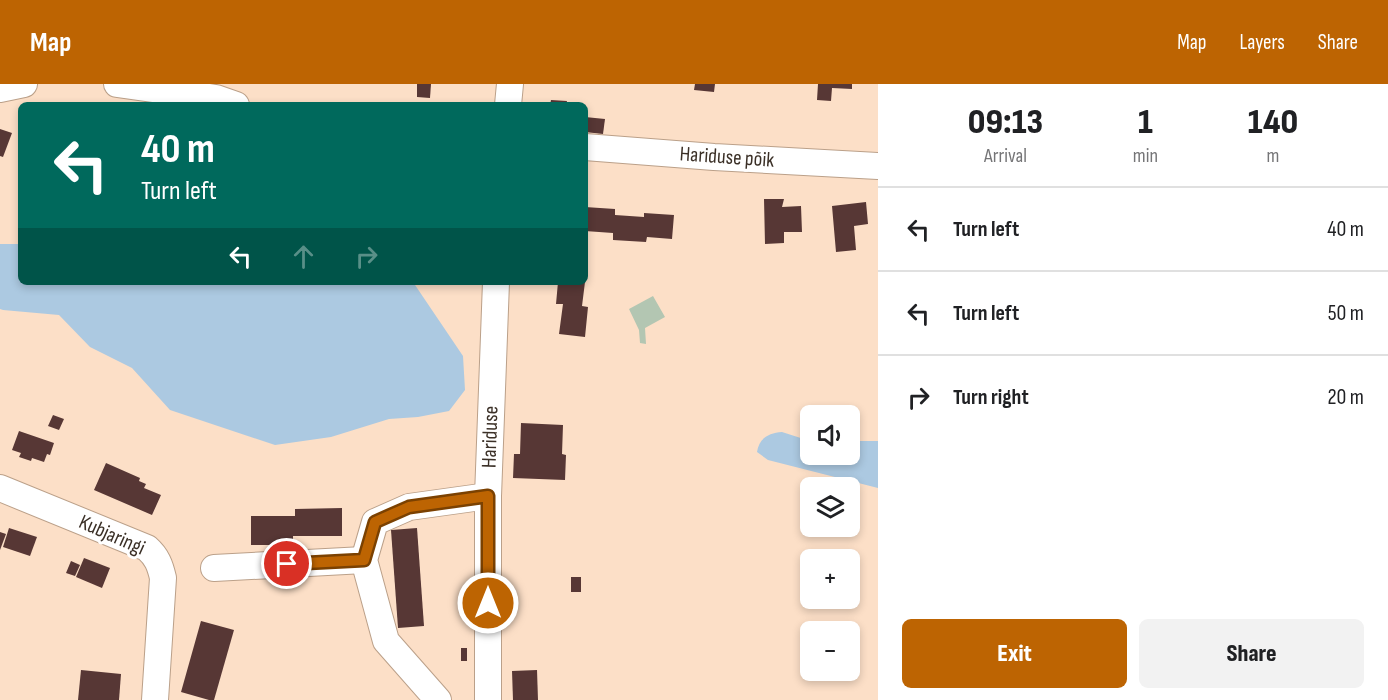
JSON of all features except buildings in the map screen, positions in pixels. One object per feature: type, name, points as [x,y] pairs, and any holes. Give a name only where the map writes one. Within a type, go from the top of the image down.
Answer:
[{"type":"street","points":[[0,89],[24,84]]},
{"type":"street","points":[[117,84],[216,98],[227,102]]},
{"type":"street","points":[[508,102],[510,84]]},
{"type":"street","name":"Hariduse põik","points":[[588,147],[702,156],[875,162]]},
{"type":"street","name":"Hariduse","points":[[488,700],[488,496],[496,285]]},
{"type":"street","name":"Kubjaringi","points":[[0,488],[147,548],[156,556],[163,578],[155,700]]},
{"type":"street","points":[[438,700],[386,641],[364,560],[375,522],[409,507],[488,496]]},
{"type":"street","points":[[214,568],[364,560]]},
{"type":"green space","points":[[653,296],[665,317],[645,328],[646,344],[640,343],[639,330],[629,309]]},
{"type":"water","points":[[0,244],[18,244],[18,285],[415,285],[463,356],[465,390],[449,411],[418,417],[389,419],[331,437],[275,445],[170,410],[132,368],[90,347],[59,315],[0,309]]},
{"type":"water","points":[[782,432],[800,438],[800,465],[860,465],[860,441],[878,441],[878,488],[860,483],[860,477],[835,477],[768,460],[757,452],[765,437]]},
{"type":"route","points":[[287,564],[364,560],[375,522],[409,507],[488,496],[488,603]]}]
